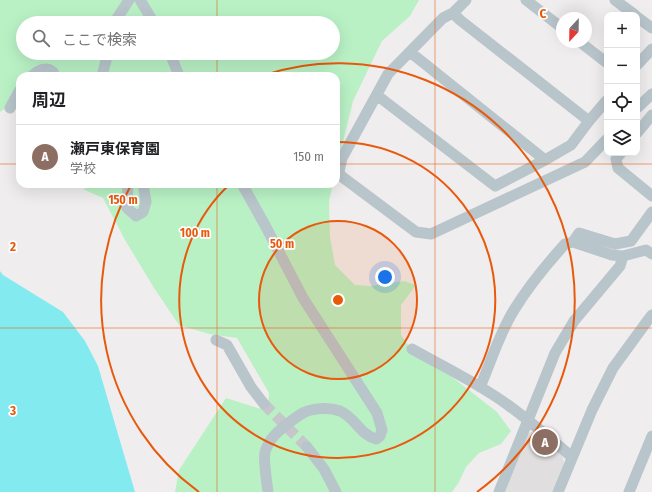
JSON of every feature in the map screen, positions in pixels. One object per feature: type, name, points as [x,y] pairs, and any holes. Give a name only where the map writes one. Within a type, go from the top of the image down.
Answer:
[{"type":"street","points":[[119,16],[129,0]]},
{"type":"street","points":[[140,0],[150,16]]},
{"type":"street","points":[[340,167],[342,158],[378,96],[388,74],[443,18],[454,13],[466,0]]},
{"type":"street","points":[[526,0],[556,23]]},
{"type":"street","points":[[615,0],[630,12]]},
{"type":"street","points":[[454,13],[460,20],[589,121]]},
{"type":"street","points":[[640,19],[652,28]]},
{"type":"street","points":[[588,48],[604,61]]},
{"type":"street","points":[[640,62],[652,49]]},
{"type":"street","points":[[410,52],[545,160]]},
{"type":"street","points":[[103,72],[106,60]]},
{"type":"street","points":[[173,60],[177,72]]},
{"type":"street","points":[[38,72],[46,68],[53,72]]},
{"type":"street","points":[[640,105],[652,94]]},
{"type":"street","points":[[378,96],[495,186],[571,145],[604,104]]},
{"type":"street","points":[[10,108],[16,97]]},
{"type":"street","points":[[640,130],[652,116]]},
{"type":"street","points":[[340,174],[341,176],[416,232],[431,234],[585,162],[604,142]]},
{"type":"street","points":[[618,156],[616,159],[618,168],[652,196]]},
{"type":"street","points":[[128,188],[127,208],[136,216],[143,212],[146,202],[144,188]]},
{"type":"street","points":[[244,188],[303,298],[377,413],[382,430],[380,436],[376,439],[364,434],[348,416],[339,411],[330,409],[314,410],[303,413],[273,437],[265,452],[268,492]]},
{"type":"street","points":[[573,242],[579,233],[615,244],[631,241],[652,212]]},
{"type":"street","points":[[480,387],[513,311],[530,286],[565,244],[573,242],[612,255],[623,256],[646,250],[652,254]]},
{"type":"street","points":[[499,492],[555,353],[574,321],[620,266],[623,256]]},
{"type":"street","points":[[558,492],[592,410],[613,368],[651,320]]},
{"type":"street","points":[[216,340],[224,342],[230,349],[264,404]]},
{"type":"street","points":[[412,349],[480,387],[528,420],[572,457]]},
{"type":"street","points":[[629,492],[652,436]]},
{"type":"street","points":[[307,447],[324,470],[336,492]]},
{"type":"shaded area","points":[[534,431],[562,455],[564,463],[552,492],[504,492],[527,434]]},
{"type":"green space","points":[[0,0],[419,0],[410,16],[382,41],[353,101],[340,154],[340,72],[16,72],[16,101],[0,112]]},
{"type":"green space","points":[[84,188],[332,188],[329,201],[330,237],[335,265],[355,285],[371,286],[404,281],[416,285],[401,305],[401,335],[416,356],[434,363],[497,412],[511,431],[501,444],[479,453],[466,467],[459,482],[452,492],[175,492],[179,470],[226,398],[261,409],[268,404],[269,393],[237,338],[209,334],[179,325],[154,288],[125,240],[103,198]]},
{"type":"water","points":[[0,271],[3,275],[63,312],[85,341],[98,366],[135,492],[0,492]]},
{"type":"tunnel","points":[[264,404],[307,447]]},
{"type":"place","name":"瀬戸東保育園","points":[[545,442]]}]
